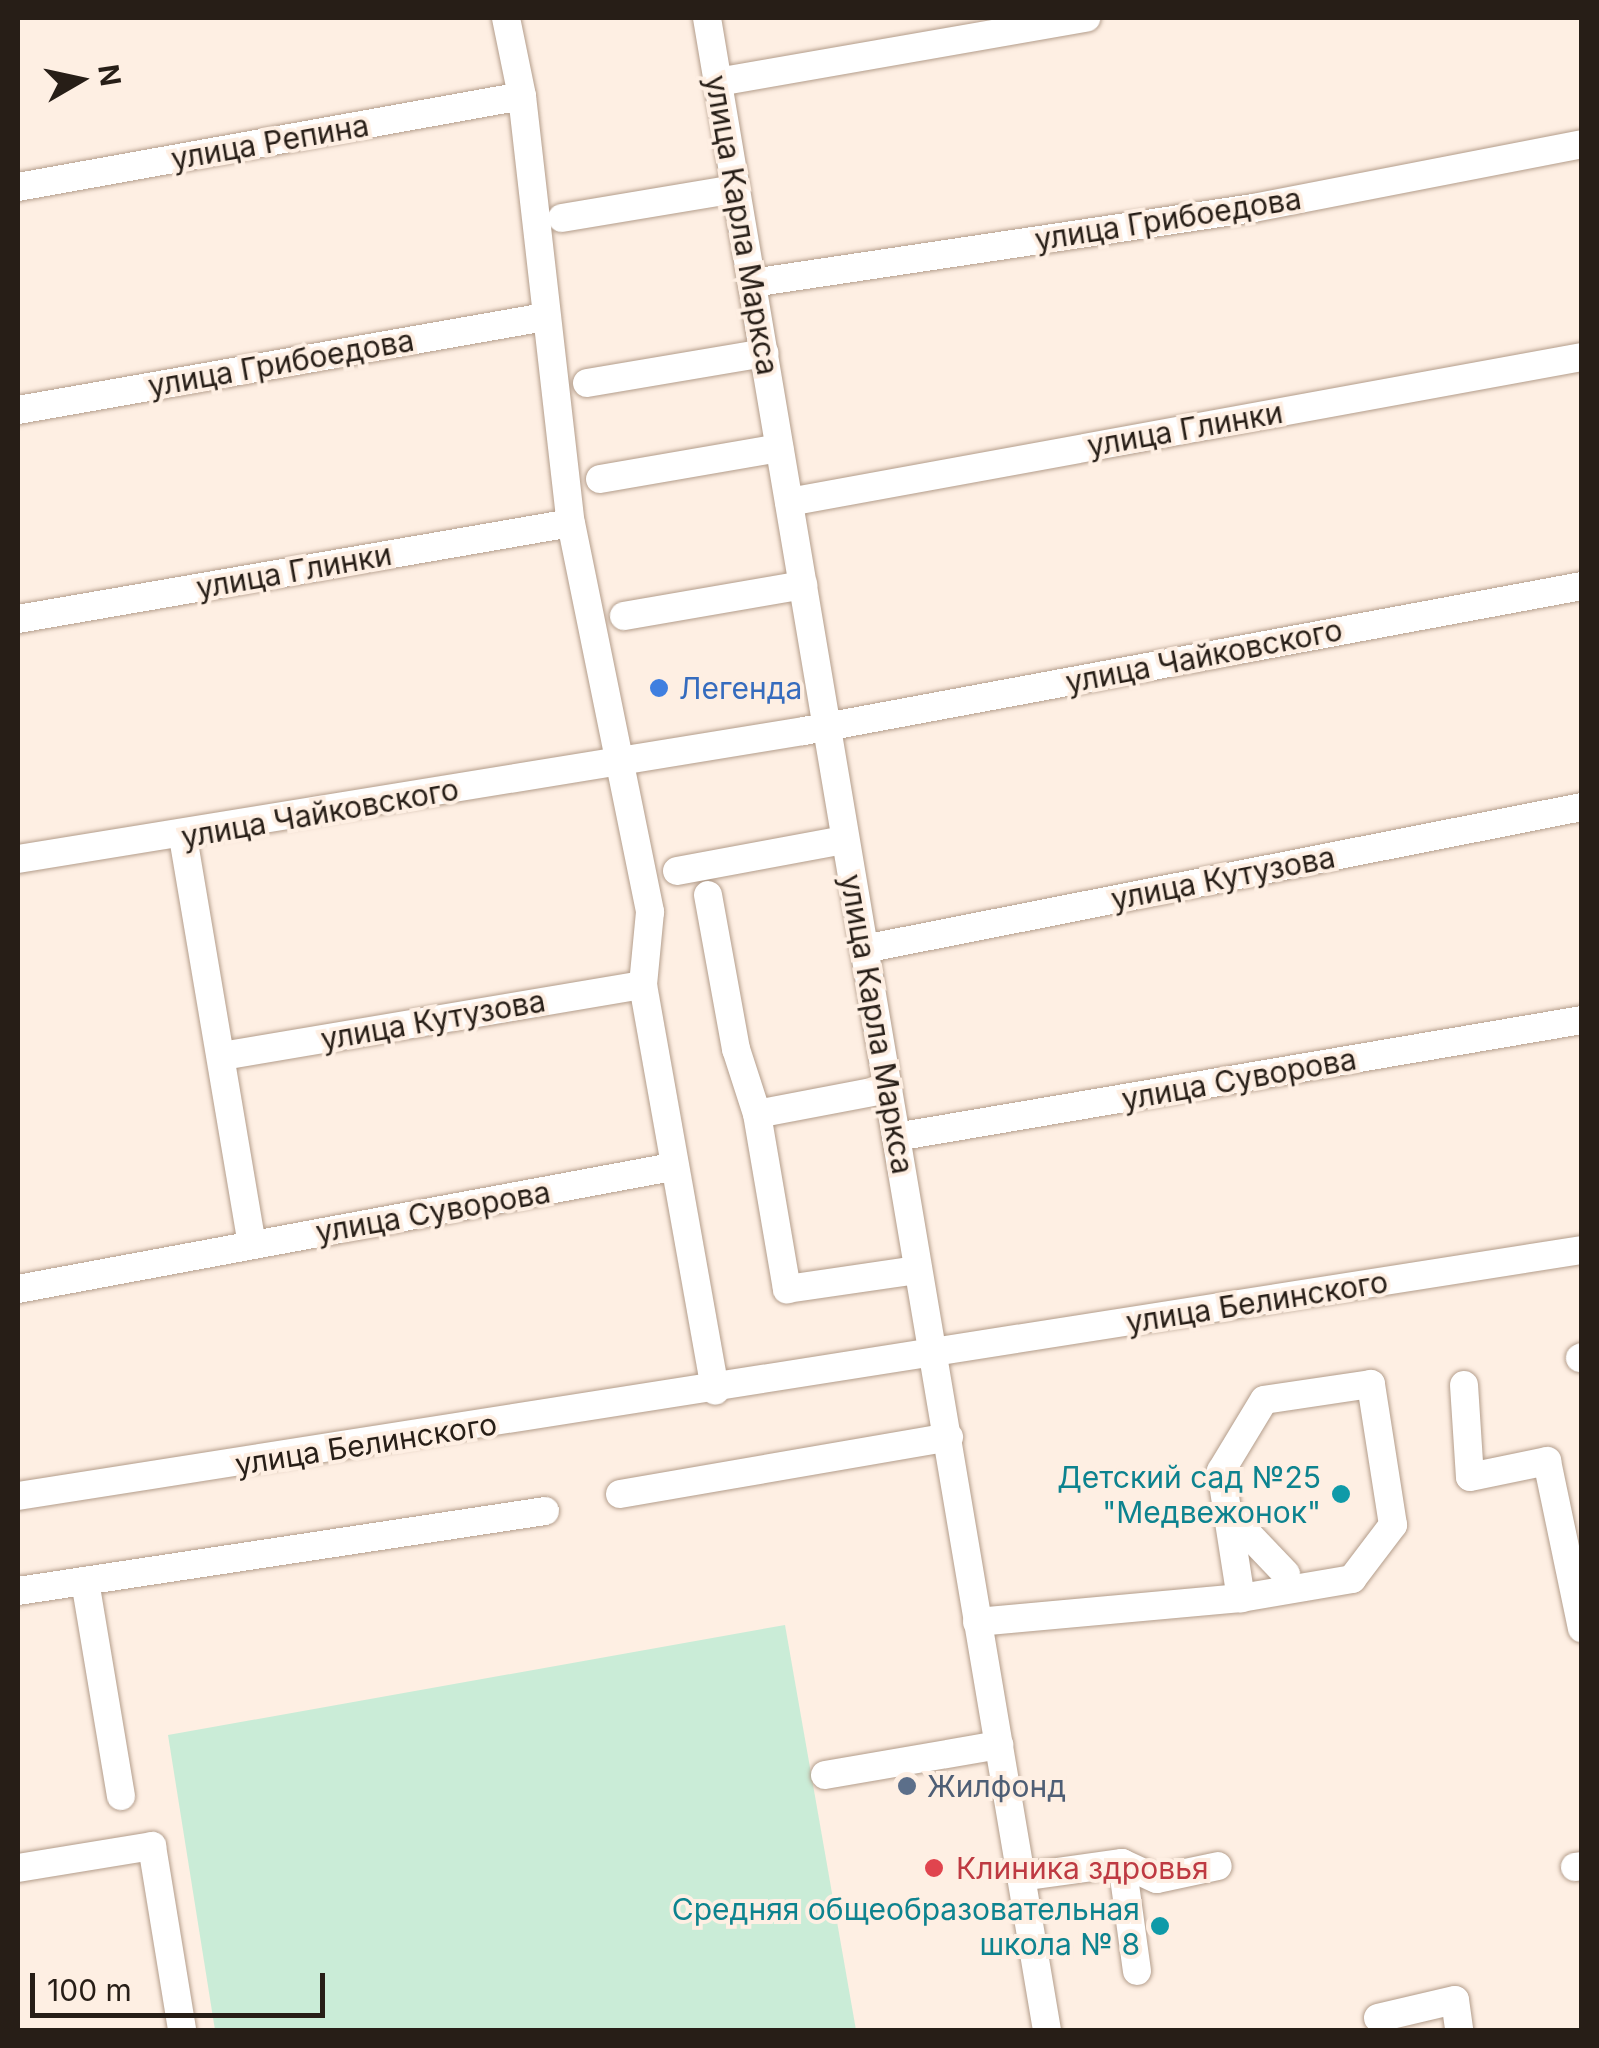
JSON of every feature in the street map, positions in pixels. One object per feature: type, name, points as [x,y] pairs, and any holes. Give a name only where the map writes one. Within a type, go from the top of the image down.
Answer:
[{"type":"street","points":[[506,18],[522,96],[571,523],[650,912],[643,985],[672,1167],[715,1391]]},
{"type":"street","name":"улица Карла Маркса","points":[[707,18],[1046,2030]]},
{"type":"street","points":[[718,82],[1086,18]]},
{"type":"street","name":"улица Репина","points":[[18,188],[522,96]]},
{"type":"street","name":"улица Грибоедова","points":[[752,283],[1253,208],[1582,144]]},
{"type":"street","points":[[562,218],[736,189]]},
{"type":"street","name":"улица Грибоедова","points":[[18,410],[546,316]]},
{"type":"street","points":[[587,383],[764,353]]},
{"type":"street","name":"улица Глинки","points":[[788,502],[1582,357]]},
{"type":"street","points":[[600,479],[780,448]]},
{"type":"street","name":"улица Глинки","points":[[18,619],[571,523]]},
{"type":"street","points":[[624,616],[803,585]]},
{"type":"street","name":"улица Чайковского","points":[[18,860],[182,837],[826,727],[1582,586]]},
{"type":"street","name":"улица Кутузова","points":[[864,949],[1582,807]]},
{"type":"street","points":[[182,837],[252,1243]]},
{"type":"street","points":[[677,871],[846,840]]},
{"type":"street","points":[[708,895],[736,1049],[757,1114],[787,1290],[918,1270]]},
{"type":"street","name":"улица Кутузова","points":[[222,1056],[643,985]]},
{"type":"street","name":"улица Суворова","points":[[896,1137],[1582,1020]]},
{"type":"street","points":[[757,1114],[888,1089]]},
{"type":"street","name":"улица Суворова","points":[[18,1290],[672,1167]]},
{"type":"street","name":"улица Белинского","points":[[18,1496],[715,1391],[1582,1250]]},
{"type":"street","points":[[978,1622],[1241,1598],[1352,1578],[1393,1525],[1370,1384],[1264,1400],[1221,1471],[1241,1598]]},
{"type":"street","points":[[1464,1385],[1470,1477],[1547,1461],[1582,1628]]},
{"type":"street","points":[[620,1494],[949,1437]]},
{"type":"street","points":[[18,1591],[544,1510]]},
{"type":"street","points":[[1228,1513],[1286,1574]]},
{"type":"street","points":[[84,1581],[120,1796]]},
{"type":"street","points":[[825,1775],[998,1746]]},
{"type":"street","points":[[18,1868],[152,1846],[182,2030]]},
{"type":"street","points":[[1122,1863],[1137,1971]]},
{"type":"street","points":[[1021,1877],[1122,1863],[1157,1879],[1218,1866]]},
{"type":"street","points":[[1378,2018],[1455,2000],[1459,2030]]},
{"type":"green space","points":[[785,1625],[856,2030],[215,2030],[168,1735]]},
{"type":"place","name":"Легенда","points":[[659,688]]},
{"type":"place","name":"Детский сад №25 \"Медвежонок\"","points":[[1341,1494]]},
{"type":"place","name":"Жилфонд","points":[[907,1786]]},
{"type":"place","name":"Клиника здровья","points":[[934,1868]]},
{"type":"place","name":"Средняя общеобразовательная школа № 8","points":[[1160,1926]]}]
